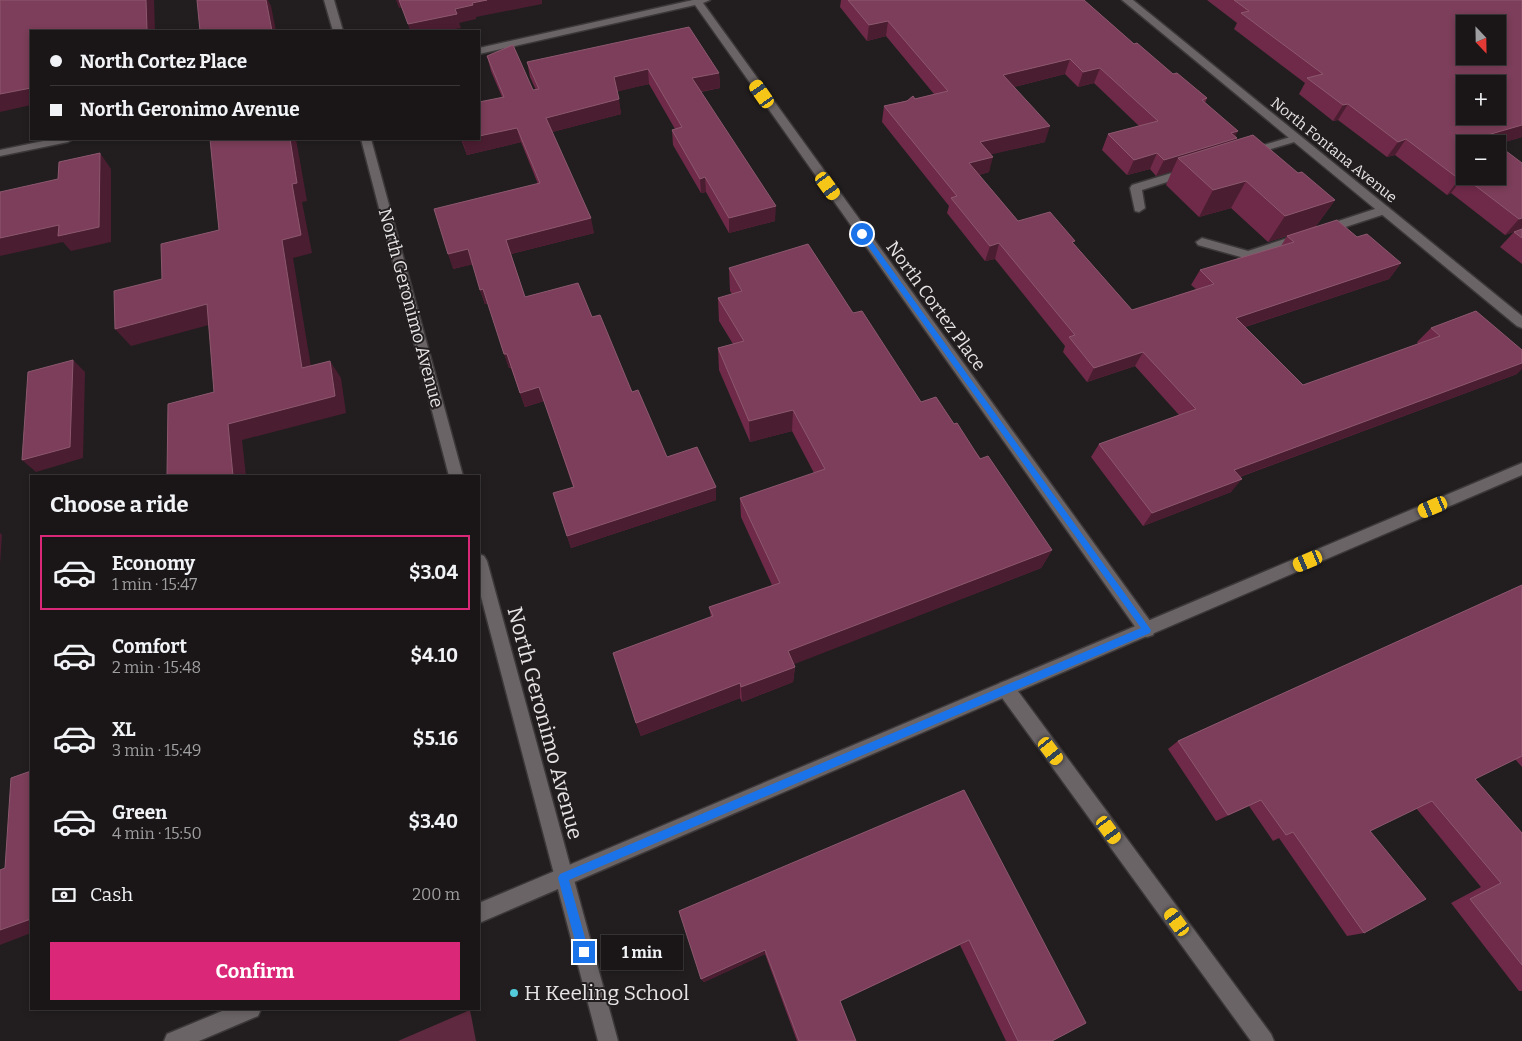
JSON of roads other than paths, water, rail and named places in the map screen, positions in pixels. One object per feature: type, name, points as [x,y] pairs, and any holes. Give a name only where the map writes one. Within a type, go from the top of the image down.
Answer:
[{"type":"street","points":[[329,0],[338,30]]},
{"type":"street","name":"North Fontana Avenue","points":[[1127,0],[1522,323]]},
{"type":"street","points":[[480,51],[702,1]]},
{"type":"street","name":"North Cortez Place","points":[[702,1],[1147,630]]},
{"type":"street","points":[[1240,156],[1297,138]]},
{"type":"street","points":[[0,153],[63,140]]},
{"type":"street","name":"North Geronimo Avenue","points":[[366,140],[456,475]]},
{"type":"street","points":[[1139,208],[1136,188],[1202,168]]},
{"type":"street","points":[[1202,242],[1248,255],[1384,210]]},
{"type":"street","points":[[480,913],[1522,469]]},
{"type":"street","name":"North Geronimo Avenue","points":[[480,565],[608,1041]]},
{"type":"street","points":[[1006,689],[1264,1041]]},
{"type":"street","points":[[174,1041],[249,1010]]},
{"type":"place","name":"H Keeling School","points":[[514,993]]}]
